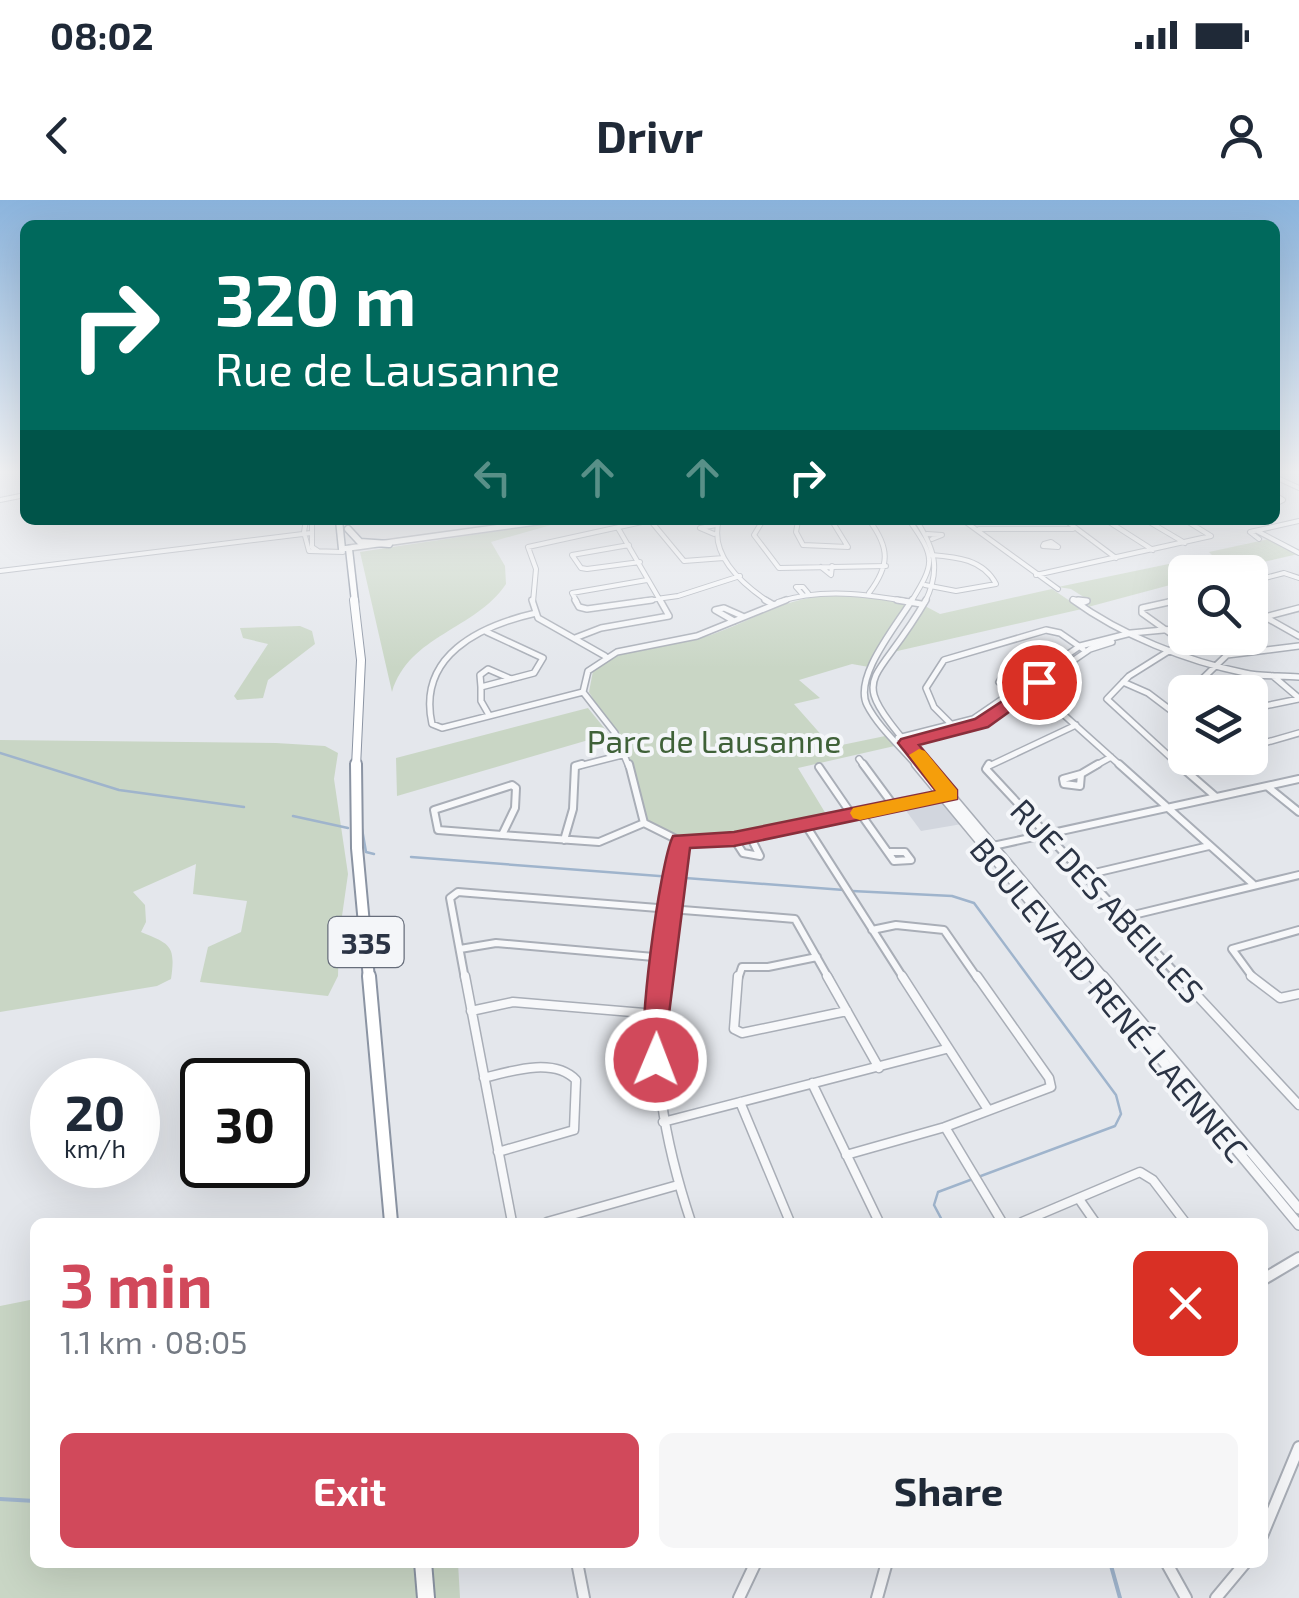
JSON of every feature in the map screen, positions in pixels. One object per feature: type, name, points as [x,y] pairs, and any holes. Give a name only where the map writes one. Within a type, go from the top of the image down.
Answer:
[{"type":"highway","points":[[343,538],[346,550]]},
{"type":"highway","points":[[346,550],[347,538]]},
{"type":"highway","points":[[357,538],[360,542],[390,544]]},
{"type":"highway","name":"335","points":[[346,550],[361,660],[356,833],[391,1218]]},
{"type":"highway","points":[[424,1568],[426,1598]]},
{"type":"main road","points":[[346,550],[436,538]]},
{"type":"main road","points":[[346,550],[431,539]]},
{"type":"street","points":[[0,571],[273,538]]},
{"type":"street","points":[[310,538],[316,550],[346,550]]},
{"type":"street","points":[[567,538],[528,546],[536,568],[532,597],[536,613],[542,621],[606,656]]},
{"type":"street","points":[[574,639],[601,628],[666,618],[669,614],[625,538]]},
{"type":"street","points":[[665,538],[684,561],[725,558]]},
{"type":"street","points":[[716,538],[725,558],[754,593],[772,604]]},
{"type":"street","points":[[756,538],[776,566],[820,566],[832,575],[832,566],[886,566]]},
{"type":"street","points":[[795,538],[806,549],[848,546],[843,538]]},
{"type":"street","points":[[868,594],[886,566],[888,547],[882,538]]},
{"type":"street","name":"BOULEVARD RENÉ-LAENNEC","points":[[923,538],[934,555],[931,570],[917,604],[871,681],[871,695],[879,711],[944,795],[1299,1209]]},
{"type":"street","name":"BOULEVARD RENÉ-LAENNEC","points":[[917,604],[934,586],[930,538]]},
{"type":"street","points":[[988,538],[1036,575],[1067,592]]},
{"type":"street","points":[[1046,538],[1051,542]]},
{"type":"street","points":[[1086,538],[1117,558]]},
{"type":"street","points":[[1134,538],[1154,551]]},
{"type":"street","points":[[1176,538],[1186,544]]},
{"type":"street","points":[[1036,575],[1204,538]]},
{"type":"street","points":[[1271,538],[1299,553]]},
{"type":"street","points":[[630,545],[572,555],[581,568],[587,569],[640,562]]},
{"type":"street","points":[[925,585],[956,592],[993,585],[996,581],[967,558],[934,555]]},
{"type":"street","points":[[1268,577],[1284,573],[1299,578]]},
{"type":"street","points":[[647,580],[572,592],[579,607],[587,609],[659,599],[698,583],[740,576]]},
{"type":"street","points":[[917,604],[868,594],[806,595],[772,604],[697,636],[606,656],[586,674],[583,692],[615,732],[626,754],[644,823],[680,841],[734,839],[944,795]]},
{"type":"street","points":[[1168,602],[1142,608],[1142,613],[1168,631]]},
{"type":"street","points":[[1080,604],[1135,635],[1168,647]]},
{"type":"street","points":[[1268,613],[1299,605]]},
{"type":"street","points":[[734,621],[716,610],[725,608],[743,617]]},
{"type":"street","points":[[536,613],[509,618],[440,664],[428,684],[430,716],[436,726],[583,692]]},
{"type":"street","points":[[1268,623],[1299,636]]},
{"type":"street","points":[[956,729],[934,706],[926,688],[944,660],[1046,630],[1060,632],[1083,649]]},
{"type":"street","points":[[956,729],[1083,649],[1168,631]]},
{"type":"street","points":[[481,687],[534,673],[542,658],[486,632]]},
{"type":"street","points":[[1205,675],[1233,653],[1299,646]]},
{"type":"street","points":[[900,741],[982,723],[1083,649]]},
{"type":"street","points":[[1168,652],[1123,682],[1111,693],[1109,704],[1168,754]]},
{"type":"street","points":[[1190,655],[1242,672],[1299,677]]},
{"type":"street","points":[[489,715],[481,701],[480,675],[488,669],[511,679]]},
{"type":"street","points":[[1030,679],[1012,673],[1000,677],[1000,682],[1054,706],[1254,884]]},
{"type":"street","points":[[1272,675],[1299,698]]},
{"type":"street","points":[[1123,682],[1148,693],[1168,708]]},
{"type":"street","points":[[1268,704],[1299,698]]},
{"type":"street","name":"RUE DES ABEILLES","points":[[1076,725],[988,764],[986,769],[1299,1105]]},
{"type":"street","points":[[1268,742],[1299,733]]},
{"type":"street","points":[[564,840],[574,810],[574,766],[626,754]]},
{"type":"street","points":[[1082,774],[1112,757]]},
{"type":"street","points":[[860,759],[894,806]]},
{"type":"street","points":[[819,768],[888,852]]},
{"type":"street","points":[[1192,775],[1217,797]]},
{"type":"street","points":[[989,847],[1299,779]]},
{"type":"street","points":[[502,836],[515,808],[516,788],[512,785],[434,810],[438,830],[502,836],[564,840],[599,842],[644,823]]},
{"type":"street","points":[[1267,786],[1299,812]]},
{"type":"street","points":[[805,824],[986,1108]]},
{"type":"street","points":[[734,839],[742,854],[760,856],[750,836]]},
{"type":"street","points":[[680,841],[656,1014],[656,1060],[663,1122],[690,1218]]},
{"type":"street","points":[[1086,875],[1210,846]]},
{"type":"street","name":"BOULEVARD RENÉ-LAENNEC","points":[[989,847],[1299,1225]]},
{"type":"street","points":[[1125,917],[1299,875]]},
{"type":"street","points":[[511,1218],[450,898],[458,892],[795,919],[879,1068]]},
{"type":"street","points":[[846,1155],[945,1127],[986,1108],[1051,1087],[944,930],[896,924],[872,930]]},
{"type":"street","points":[[1299,930],[1232,949],[1234,957],[1269,991],[1280,998],[1299,994]]},
{"type":"street","points":[[460,949],[496,943],[665,958]]},
{"type":"street","points":[[816,956],[768,967],[742,967],[738,972],[734,1029],[742,1033],[847,1011]]},
{"type":"street","points":[[472,1011],[513,1002],[656,1014]]},
{"type":"street","points":[[663,1122],[946,1050]]},
{"type":"street","points":[[484,1078],[530,1068],[566,1071],[575,1076],[574,1130],[498,1152]]},
{"type":"street","points":[[812,1083],[877,1218]]},
{"type":"street","points":[[740,1102],[788,1218]]},
{"type":"street","points":[[945,1127],[1000,1218]]},
{"type":"street","points":[[1032,1218],[1140,1172],[1154,1180],[1182,1218]]},
{"type":"street","points":[[560,1218],[678,1185]]},
{"type":"street","points":[[1079,1198],[1092,1218]]},
{"type":"street","points":[[1268,1276],[1299,1258]]},
{"type":"street","points":[[1268,1522],[1299,1447]]},
{"type":"street","points":[[578,1568],[584,1598]]},
{"type":"street","points":[[740,1598],[753,1568]]},
{"type":"street","points":[[877,1598],[885,1568]]},
{"type":"street","points":[[1169,1568],[1186,1598]]},
{"type":"street","points":[[1216,1598],[1241,1568]]},
{"type":"shaded area","points":[[943,801],[962,824],[921,831],[904,808]]},
{"type":"green space","points":[[451,538],[504,538],[491,542],[505,566],[506,584],[493,600],[413,658],[392,692],[360,552]]},
{"type":"green space","points":[[1269,539],[1298,554],[1268,561],[1268,555],[1209,552]]},
{"type":"green space","points":[[1168,564],[1168,586],[1088,607],[1090,601],[1071,589],[1058,587]]},
{"type":"green space","points":[[1052,589],[1082,609],[893,652],[925,606],[940,614]]},
{"type":"green space","name":"Parc de Lausanne","points":[[829,595],[866,596],[907,605],[869,667],[852,664],[799,680],[820,698],[794,704],[832,747],[890,735],[899,745],[798,768],[829,819],[691,843],[644,823],[626,754],[589,692],[593,671],[618,655],[704,637],[780,606]]},
{"type":"green space","points":[[300,626],[312,631],[315,644],[268,680],[263,698],[237,700],[234,696],[268,644],[243,638],[240,628]]},
{"type":"green space","points":[[588,708],[609,734],[397,796],[396,758]]},
{"type":"green space","points":[[0,740],[276,743],[325,746],[338,753],[334,779],[348,874],[338,976],[328,996],[200,982],[208,947],[241,932],[247,901],[193,894],[196,864],[133,892],[145,905],[146,922],[141,932],[169,947],[171,979],[157,986],[0,1012]]},
{"type":"green space","points":[[30,1300],[30,1568],[458,1568],[460,1598],[0,1598],[0,1306]]},
{"type":"waterway","points":[[0,753],[119,790],[244,807]]},
{"type":"waterway","points":[[293,816],[348,828]]},
{"type":"waterway","points":[[362,829],[366,852],[374,854]]},
{"type":"waterway","points":[[411,857],[844,890]]},
{"type":"waterway","points":[[852,891],[952,896],[974,903],[1116,1095],[1121,1114],[1115,1126],[938,1192],[934,1205],[941,1218]]},
{"type":"waterway","points":[[0,1499],[30,1501]]},
{"type":"waterway","points":[[1112,1568],[1120,1598]]},
{"type":"slow traffic","points":[[860,813],[950,794],[919,755]]},
{"type":"route","points":[[656,1060],[656,1014],[680,841],[734,839],[950,794],[907,743],[982,723],[1039,682]]}]
